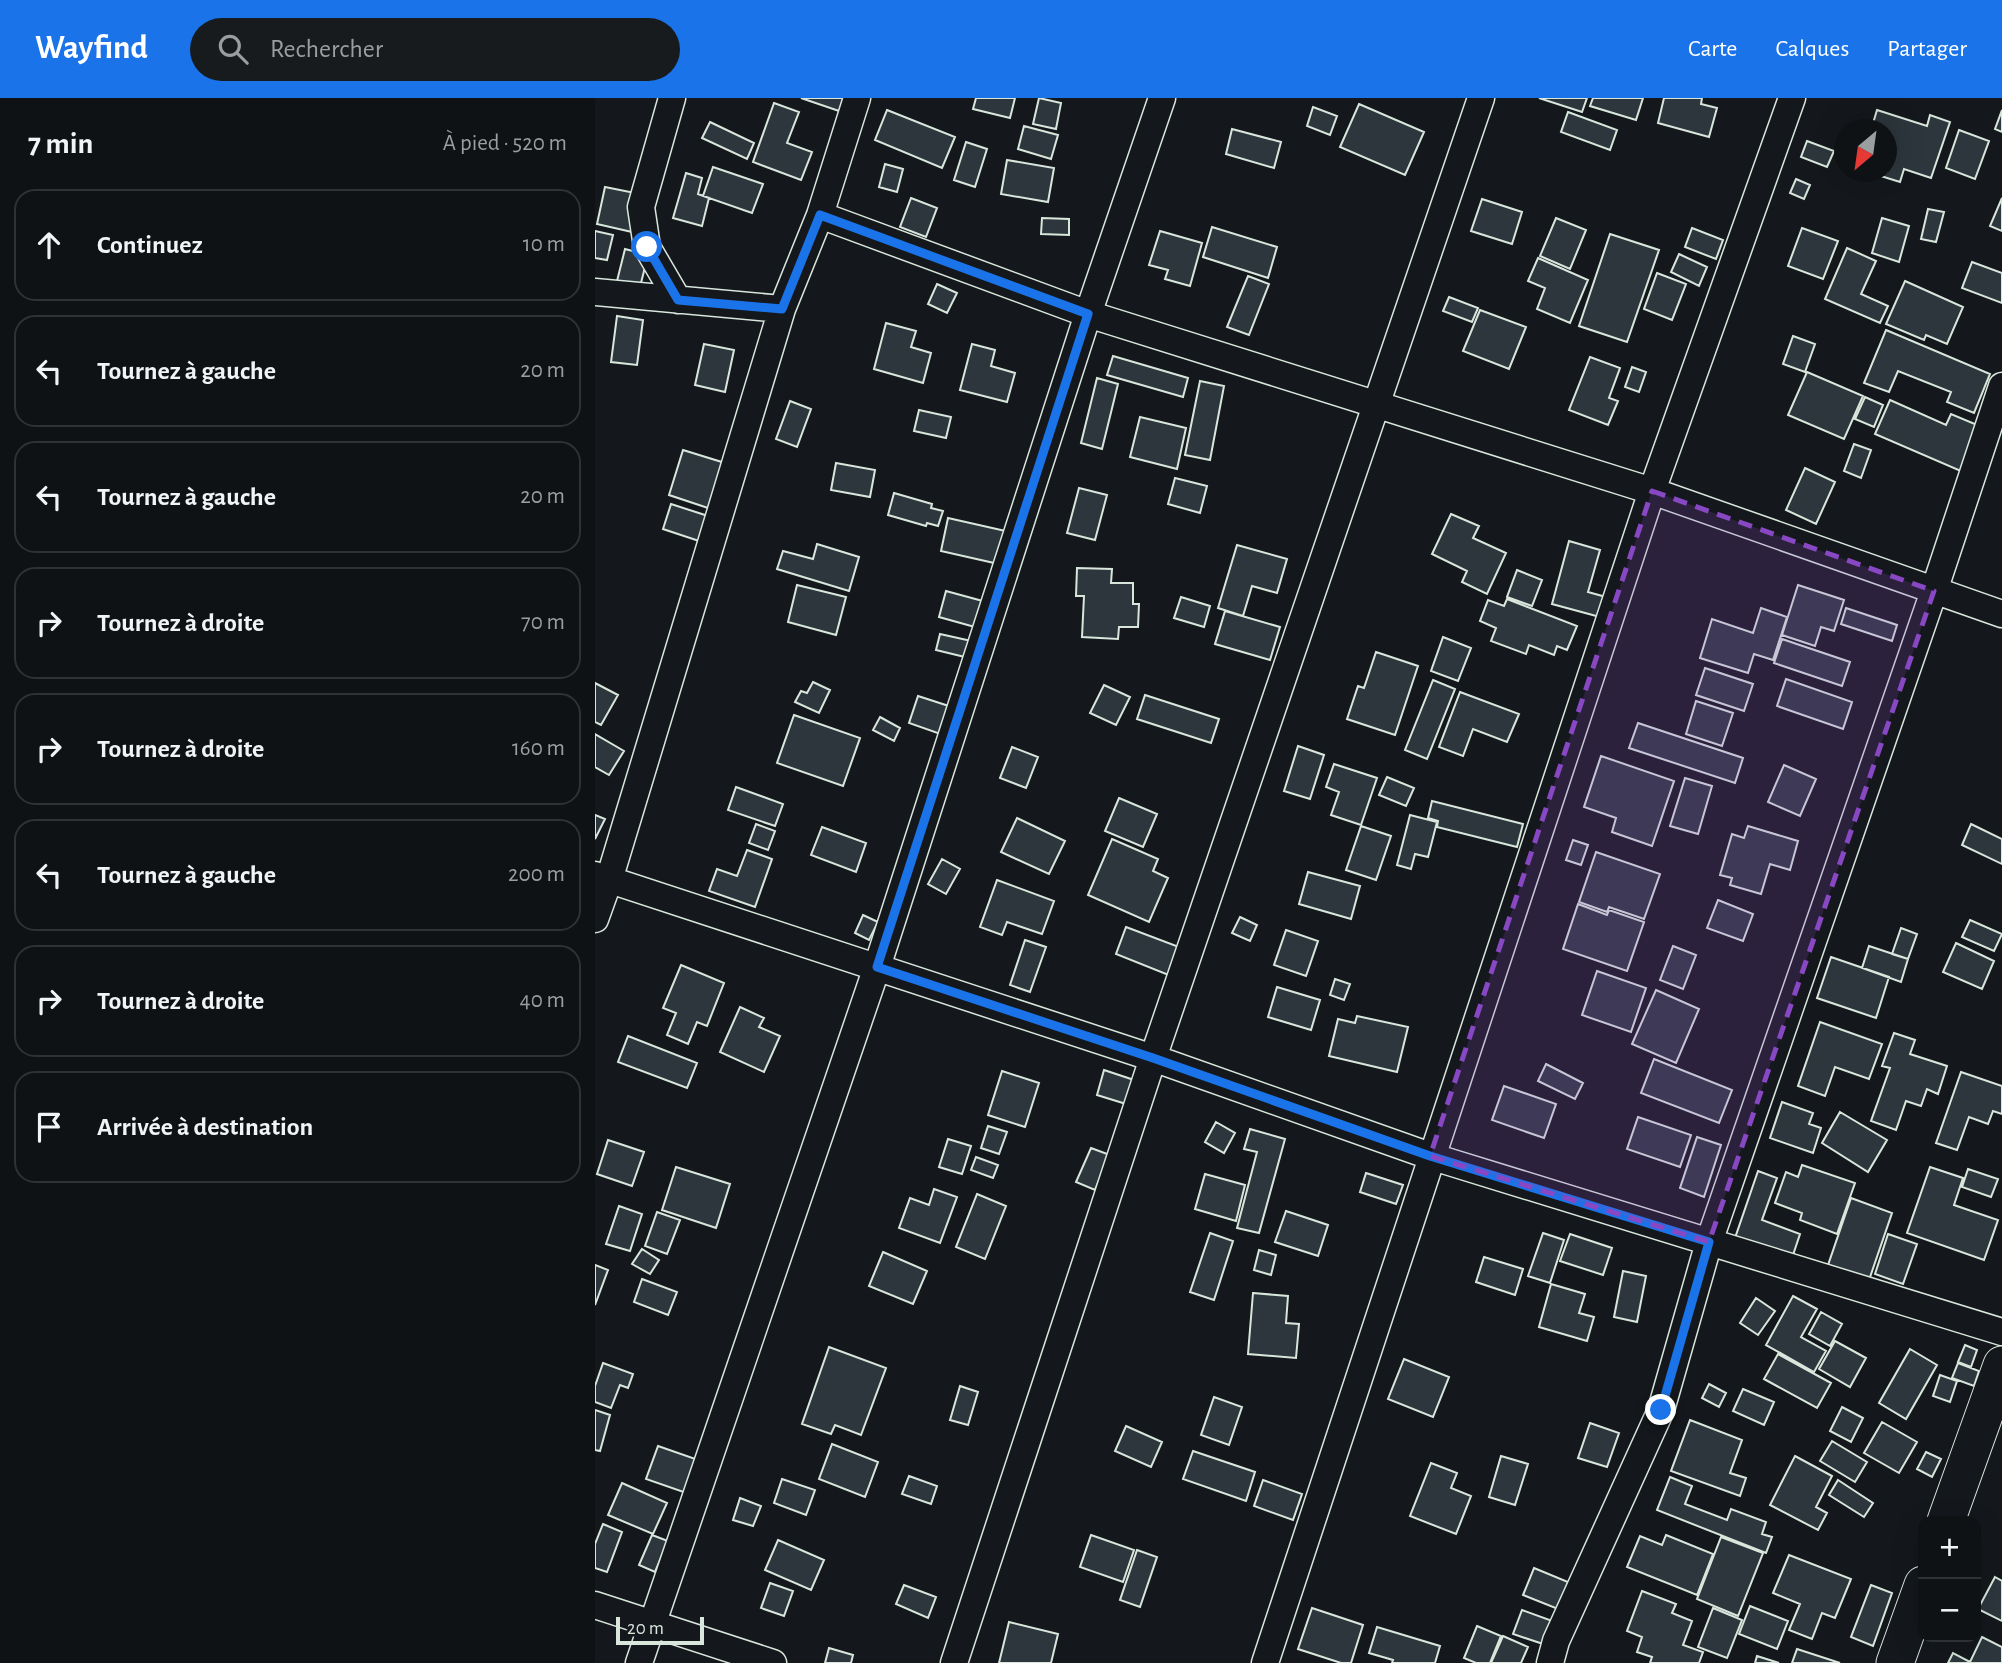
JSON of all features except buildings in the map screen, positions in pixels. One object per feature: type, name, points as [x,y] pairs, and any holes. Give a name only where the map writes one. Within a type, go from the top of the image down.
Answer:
[{"type":"street","points":[[673,98],[641,206],[647,247],[678,300]]},
{"type":"street","points":[[595,919],[602,878],[782,309],[820,215],[857,98]]},
{"type":"street","points":[[639,1663],[877,967],[1088,314],[1163,98]]},
{"type":"street","points":[[954,1663],[1153,1058],[1481,98]]},
{"type":"street","points":[[1265,1663],[1430,1156],[1652,491],[1793,98]]},
{"type":"street","points":[[820,215],[1088,314],[1652,491],[2002,614]]},
{"type":"street","points":[[595,292],[782,309]]},
{"type":"street","points":[[1550,1663],[1556,1642],[1661,1410],[1709,1242],[2002,386]]},
{"type":"street","points":[[602,878],[1153,1058],[1430,1156],[2002,1332]]},
{"type":"street","points":[[1948,1516],[2002,1365]]},
{"type":"street","points":[[1895,1663],[1918,1599]]},
{"type":"street","points":[[595,1605],[773,1663]]},
{"type":"highlighted area","points":[[1652,491],[1934,591],[1709,1242],[1430,1156]]},
{"type":"route","points":[[647,247],[678,300],[782,309],[820,215],[1088,314],[877,967],[1153,1058],[1430,1156],[1709,1242],[1661,1410]]}]
